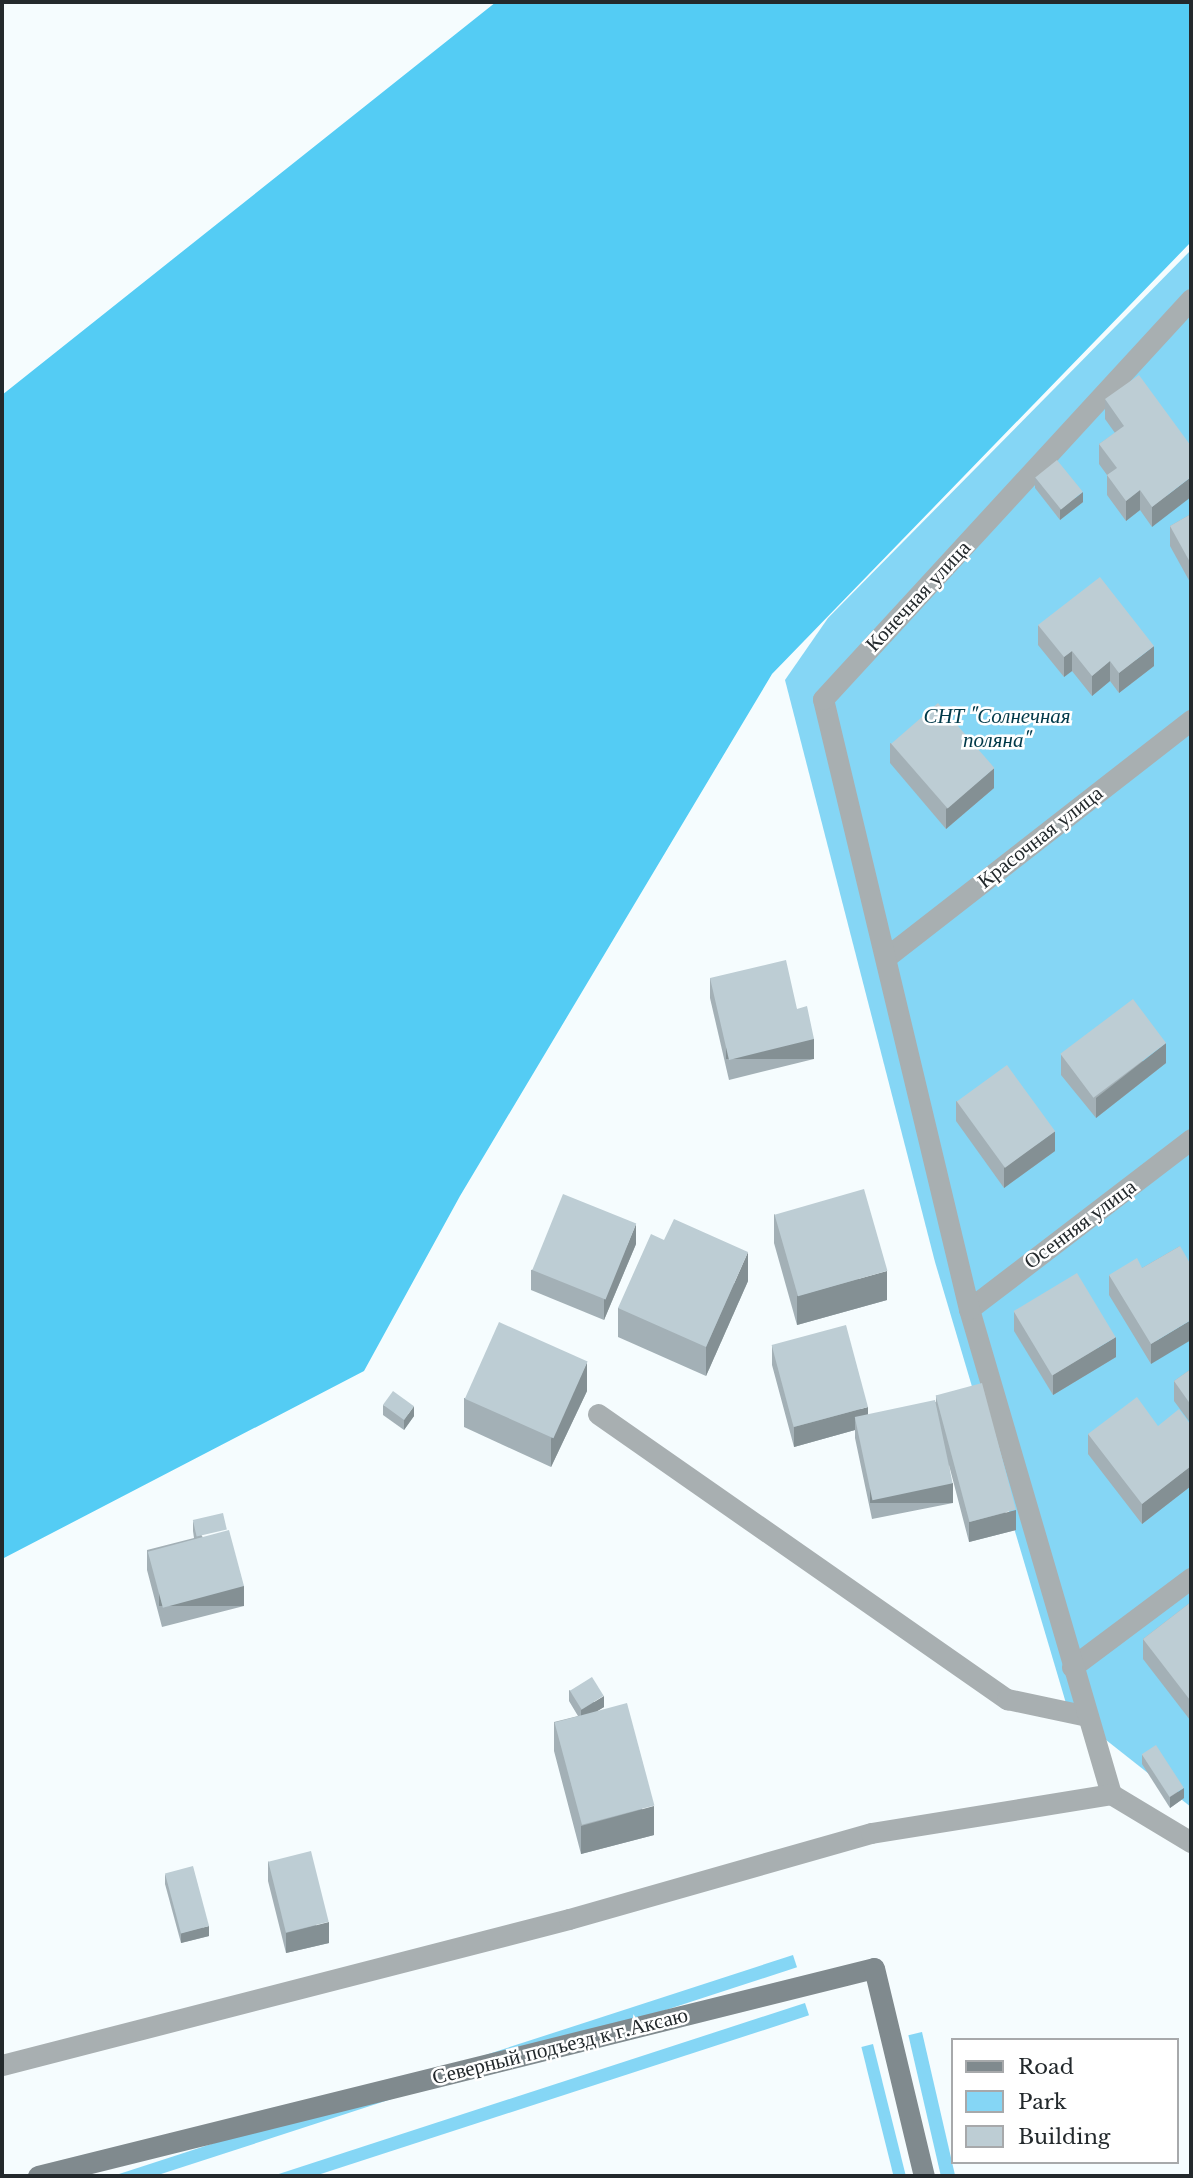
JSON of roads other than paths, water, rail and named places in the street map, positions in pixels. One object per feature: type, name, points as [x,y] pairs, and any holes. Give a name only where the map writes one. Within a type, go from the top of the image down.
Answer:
[{"type":"street","name":"Конечная улица","points":[[889,955],[823,699],[1191,299]]},
{"type":"street","name":"Красочная улица","points":[[889,955],[1191,720]]},
{"type":"street","points":[[889,955],[969,1309],[1111,1794]]},
{"type":"street","name":"Осенняя улица","points":[[969,1309],[1191,1139]]},
{"type":"street","points":[[598,1414],[1007,1699],[1087,1716]]},
{"type":"street","points":[[1072,1667],[1191,1578]]},
{"type":"street","points":[[2,2065],[569,1919],[871,1833],[1111,1794],[1191,1842]]},
{"type":"street","name":"Северный подъезд к г.Аксаю","points":[[38,2176],[874,1968],[924,2176]]},
{"type":"park label","name":"СНТ \"Солнечная поляна\"","points":[[997,728]]}]
